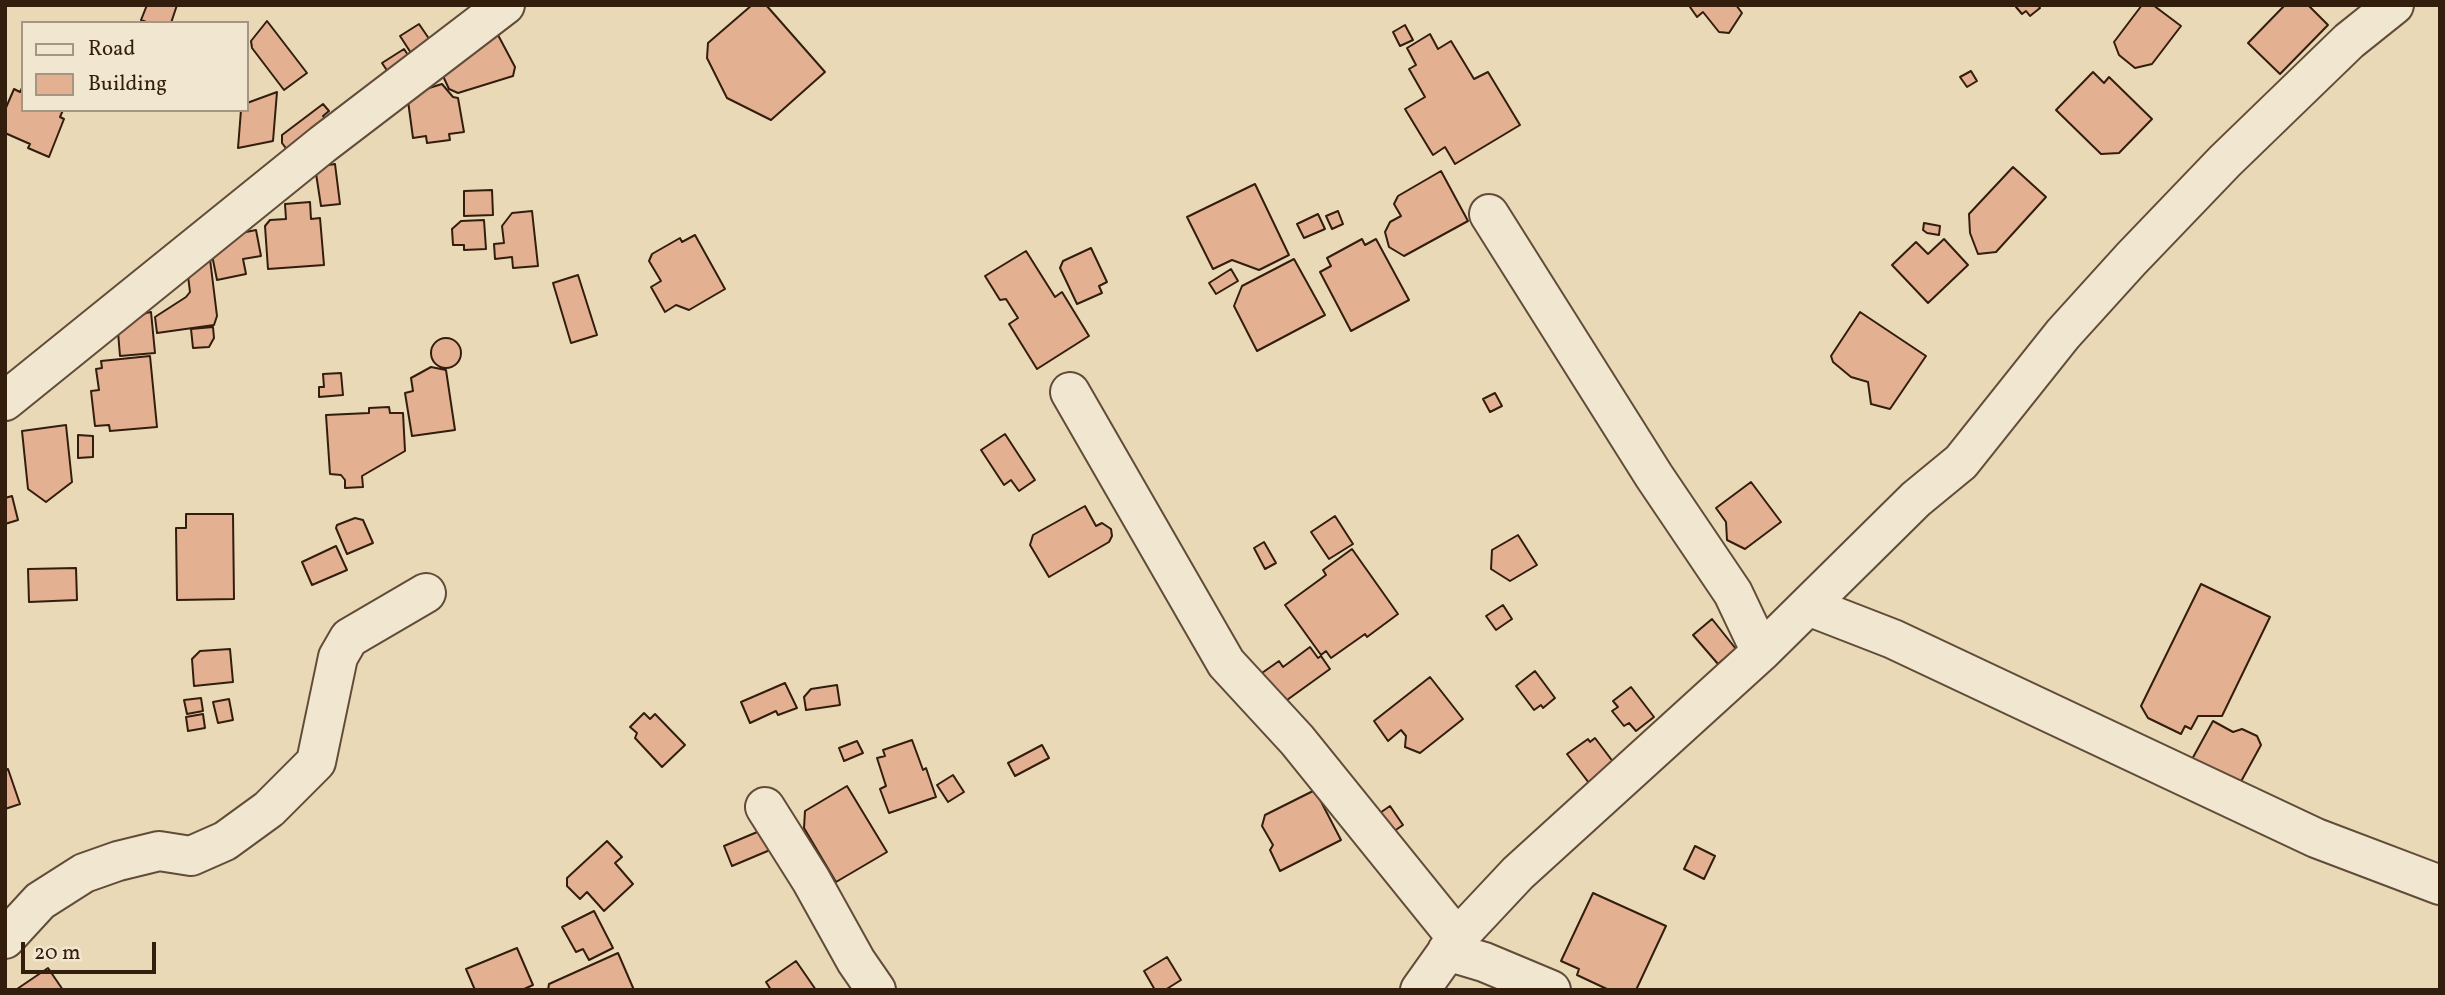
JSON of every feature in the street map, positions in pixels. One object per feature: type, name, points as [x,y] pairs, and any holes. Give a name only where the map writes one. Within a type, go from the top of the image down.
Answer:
[{"type":"street","points":[[5,401],[323,144],[505,5]]},
{"type":"street","points":[[1420,990],[1452,945],[1518,873],[1761,652],[1916,499],[1961,462],[2063,334],[2131,259],[2225,161],[2349,41],[2394,5]]},
{"type":"street","points":[[1489,214],[1654,476],[1733,593],[1761,652]]},
{"type":"street","points":[[1070,392],[1226,663],[1297,740],[1452,945],[1550,990]]},
{"type":"street","points":[[5,939],[40,901],[84,873],[159,851],[191,856],[225,841],[269,808],[316,762],[338,657],[349,638],[426,593]]},
{"type":"street","points":[[1808,606],[1893,639],[2316,838],[2440,886]]},
{"type":"street","points":[[765,807],[876,990]]},
{"type":"building","points":[[147,5],[177,5],[172,21],[141,20]]},
{"type":"building","points":[[752,5],[766,5],[825,72],[771,120],[727,98],[707,58],[708,43]]},
{"type":"building","points":[[1736,5],[1742,13],[1729,33],[1719,32],[1703,12],[1697,17],[1690,7]]},
{"type":"building","points":[[2038,5],[2040,8],[2030,16],[2026,11],[2022,14],[2016,7]]},
{"type":"building","points":[[2142,5],[2153,5],[2181,26],[2152,64],[2135,68],[2119,55],[2114,42]]},
{"type":"building","points":[[2285,5],[2308,5],[2328,25],[2280,74],[2248,43]]},
{"type":"building","points":[[267,21],[307,73],[284,90],[252,48],[251,41]]},
{"type":"building","points":[[419,24],[434,46],[411,53],[400,36]]},
{"type":"building","points":[[1405,25],[1413,40],[1400,46],[1393,32]]},
{"type":"building","points":[[1430,34],[1438,49],[1451,41],[1474,79],[1488,72],[1520,125],[1455,164],[1445,147],[1433,155],[1405,109],[1425,97],[1409,69],[1416,65],[1407,48]]},
{"type":"building","points":[[498,35],[515,67],[513,76],[458,93],[449,89],[443,76],[447,62]]},
{"type":"building","points":[[404,49],[410,58],[388,72],[382,63]]},
{"type":"building","points":[[1971,71],[1977,81],[1967,87],[1960,77]]},
{"type":"building","points":[[2093,72],[2104,83],[2109,77],[2152,119],[2119,153],[2101,154],[2056,110]]},
{"type":"building","points":[[442,84],[453,97],[458,98],[464,132],[449,134],[450,140],[427,143],[426,136],[413,138],[408,101],[413,93]]},
{"type":"building","points":[[14,89],[20,92],[21,90],[21,112],[62,112],[60,117],[64,119],[49,157],[28,148],[30,144],[5,133],[5,110]]},
{"type":"building","points":[[277,92],[273,141],[238,148],[241,112],[248,112],[248,103]]},
{"type":"building","points":[[323,104],[329,111],[323,116],[330,126],[291,155],[282,143],[282,135]]},
{"type":"building","points":[[335,164],[340,204],[321,206],[315,167]]},
{"type":"building","points":[[2013,167],[2046,197],[1996,252],[1978,254],[1970,233],[1969,214]]},
{"type":"building","points":[[1441,171],[1468,221],[1404,256],[1389,247],[1385,232],[1390,222],[1401,216],[1394,204],[1398,196]]},
{"type":"building","points":[[1255,184],[1289,255],[1259,270],[1232,260],[1213,269],[1187,217]]},
{"type":"building","points":[[492,190],[493,215],[464,216],[464,191]]},
{"type":"building","points":[[310,202],[311,219],[320,218],[324,265],[268,269],[265,226],[270,220],[286,219],[285,204]]},
{"type":"building","points":[[532,211],[538,266],[513,268],[512,257],[495,259],[494,244],[504,243],[502,226],[512,213]]},
{"type":"building","points":[[1338,211],[1343,224],[1332,229],[1326,216]]},
{"type":"building","points":[[1318,214],[1325,229],[1304,238],[1297,224]]},
{"type":"building","points":[[484,220],[486,249],[464,250],[464,245],[453,245],[452,229],[461,221]]},
{"type":"building","points":[[1924,223],[1940,226],[1939,235],[1923,230]]},
{"type":"building","points":[[256,230],[261,256],[243,259],[246,274],[217,280],[212,255],[226,236]]},
{"type":"building","points":[[695,235],[725,289],[689,310],[676,305],[665,312],[651,287],[661,281],[649,261],[652,254],[680,238],[682,242]]},
{"type":"building","points":[[1362,239],[1365,245],[1376,239],[1409,300],[1351,331],[1320,272],[1331,266],[1327,258]]},
{"type":"building","points":[[1944,239],[1968,265],[1928,303],[1892,265],[1916,242],[1928,254]]},
{"type":"building","points":[[1091,248],[1107,282],[1099,286],[1102,293],[1077,304],[1060,268],[1063,261]]},
{"type":"building","points":[[1026,251],[1055,297],[1062,292],[1089,336],[1037,369],[1009,324],[1018,318],[1006,299],[1000,300],[985,276]]},
{"type":"building","points":[[210,259],[217,316],[214,325],[157,333],[155,317],[186,297],[190,292],[188,276]]},
{"type":"building","points":[[1294,259],[1325,315],[1257,351],[1234,306],[1242,286]]},
{"type":"building","points":[[1231,269],[1238,281],[1216,294],[1209,283]]},
{"type":"building","points":[[578,275],[597,335],[571,343],[553,283]]},
{"type":"building","points":[[151,312],[155,353],[120,356],[118,332]]},
{"type":"building","points":[[1860,312],[1926,356],[1890,409],[1871,404],[1868,382],[1851,377],[1833,362],[1831,356]]},
{"type":"building","points":[[213,327],[214,338],[209,347],[193,348],[191,329]]},
{"type":"building","points":[[446,338],[457,342],[461,353],[457,364],[446,368],[435,364],[431,353],[435,342]]},
{"type":"building","points":[[150,356],[157,427],[110,431],[109,425],[95,426],[91,391],[99,390],[96,369],[102,368],[101,361]]},
{"type":"building","points":[[431,367],[446,370],[455,430],[412,436],[405,393],[413,391],[411,378]]},
{"type":"building","points":[[341,373],[343,395],[319,397],[319,387],[324,387],[323,374]]},
{"type":"building","points":[[1495,393],[1502,406],[1490,412],[1483,399]]},
{"type":"building","points":[[389,407],[390,413],[403,413],[405,451],[362,476],[363,487],[345,488],[345,480],[341,475],[330,474],[326,415],[369,413],[369,408]]},
{"type":"building","points":[[66,425],[72,482],[46,502],[28,489],[22,431]]},
{"type":"building","points":[[1005,434],[1035,480],[1019,491],[1011,480],[1004,485],[981,450]]},
{"type":"building","points":[[78,435],[93,436],[93,457],[78,458]]},
{"type":"building","points":[[1751,482],[1781,522],[1745,549],[1727,540],[1726,522],[1716,508]]},
{"type":"building","points":[[12,496],[18,520],[5,524],[5,498]]},
{"type":"building","points":[[1085,506],[1096,526],[1102,523],[1111,529],[1109,542],[1049,577],[1030,545],[1033,535]]},
{"type":"building","points":[[186,514],[233,514],[234,599],[177,600],[176,528],[186,528]]},
{"type":"building","points":[[1335,516],[1353,544],[1329,559],[1311,532]]},
{"type":"building","points":[[355,518],[363,520],[373,543],[347,554],[336,528],[337,525]]},
{"type":"building","points":[[1518,535],[1537,565],[1510,581],[1491,569],[1492,550]]},
{"type":"building","points":[[1264,542],[1276,563],[1265,569],[1254,548]]},
{"type":"building","points":[[336,546],[347,570],[312,585],[302,562]]},
{"type":"building","points":[[1352,549],[1398,614],[1367,637],[1365,634],[1331,658],[1326,651],[1321,655],[1285,605],[1326,575],[1323,570]]},
{"type":"building","points":[[76,568],[77,600],[29,602],[28,569]]},
{"type":"building","points":[[2201,584],[2270,617],[2222,716],[2198,716],[2191,729],[2185,726],[2181,734],[2148,718],[2141,706]]},
{"type":"building","points":[[1503,605],[1512,619],[1496,630],[1486,616]]},
{"type":"building","points":[[1712,619],[1736,649],[1718,664],[1693,635]]},
{"type":"building","points":[[1310,647],[1330,669],[1287,700],[1284,697],[1271,707],[1252,680],[1279,661],[1283,667]]},
{"type":"building","points":[[230,649],[233,682],[194,686],[192,659],[200,651]]},
{"type":"building","points":[[1535,671],[1555,698],[1543,708],[1541,705],[1534,710],[1516,686]]},
{"type":"building","points":[[1430,677],[1463,719],[1420,753],[1405,747],[1406,736],[1401,730],[1388,741],[1374,721]]},
{"type":"building","points":[[785,683],[797,708],[778,715],[776,711],[750,723],[741,702]]},
{"type":"building","points":[[837,685],[840,705],[806,710],[804,697],[811,689]]},
{"type":"building","points":[[1631,687],[1654,717],[1636,731],[1629,723],[1624,726],[1612,711],[1618,707],[1613,701]]},
{"type":"building","points":[[201,698],[203,711],[187,714],[184,700]]},
{"type":"building","points":[[229,699],[233,720],[218,723],[213,702]]},
{"type":"building","points":[[644,713],[650,719],[655,714],[685,745],[662,767],[635,738],[637,733],[630,727]]},
{"type":"building","points":[[203,714],[205,728],[188,731],[186,717]]},
{"type":"building","points":[[2213,721],[2233,732],[2242,729],[2257,736],[2261,745],[2238,787],[2191,761]]},
{"type":"building","points":[[1595,738],[1617,767],[1592,787],[1567,754],[1588,739],[1590,742]]},
{"type":"building","points":[[912,740],[936,797],[889,813],[880,789],[886,786],[877,758],[885,756],[883,750]]},
{"type":"building","points":[[857,741],[863,753],[844,761],[839,748]]},
{"type":"building","points":[[1042,745],[1049,758],[1015,776],[1008,763]]},
{"type":"building","points":[[8,769],[20,804],[5,809],[5,770]]},
{"type":"building","points":[[953,775],[964,792],[948,802],[937,785]]},
{"type":"building","points":[[847,786],[887,852],[836,882],[804,828],[805,811]]},
{"type":"building","points":[[1315,790],[1341,840],[1280,871],[1270,850],[1273,845],[1262,826],[1265,815]]},
{"type":"building","points":[[1390,806],[1403,825],[1387,836],[1374,817]]},
{"type":"building","points":[[762,830],[770,850],[732,866],[724,846]]},
{"type":"building","points":[[607,841],[622,857],[615,863],[633,884],[604,911],[587,892],[580,899],[567,886],[567,878]]},
{"type":"building","points":[[1695,846],[1715,856],[1704,879],[1684,869]]},
{"type":"building","points":[[1593,893],[1666,926],[1636,990],[1609,990],[1577,975],[1579,969],[1561,961]]},
{"type":"building","points":[[594,911],[613,948],[589,960],[583,949],[576,952],[562,927]]},
{"type":"building","points":[[517,948],[533,985],[522,990],[475,990],[466,969]]},
{"type":"building","points":[[618,953],[634,990],[548,990],[549,984]]},
{"type":"building","points":[[1167,957],[1181,980],[1165,990],[1155,990],[1144,971]]},
{"type":"building","points":[[796,961],[816,990],[771,990],[766,982]]},
{"type":"building","points":[[48,968],[63,990],[17,990],[17,989]]}]
